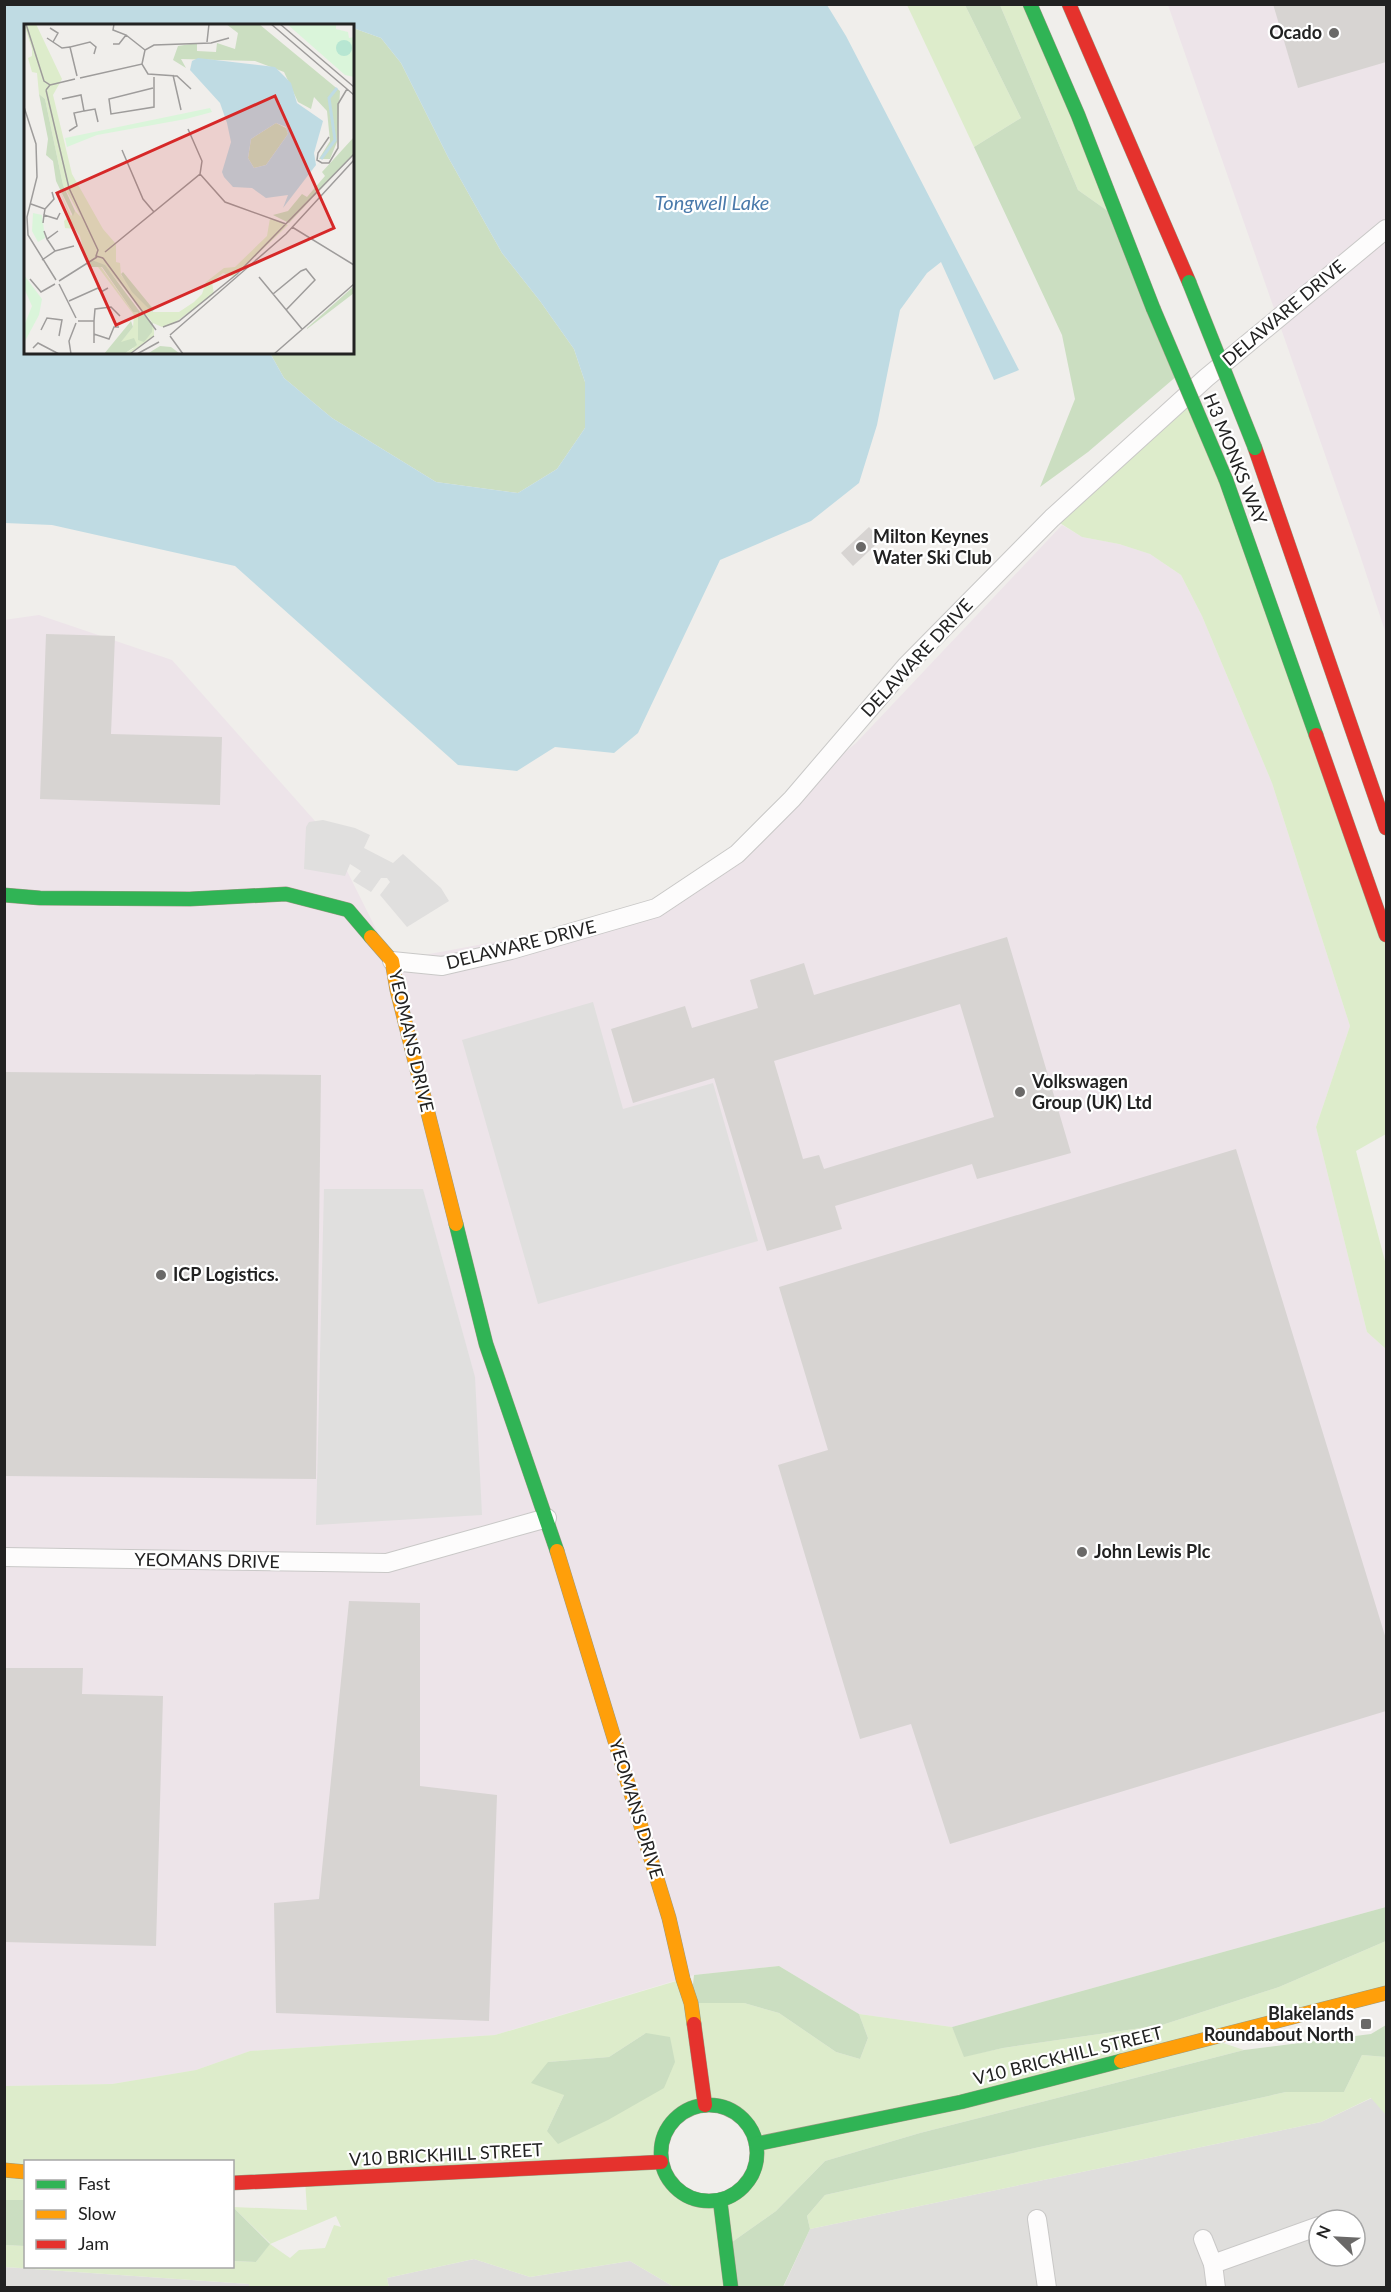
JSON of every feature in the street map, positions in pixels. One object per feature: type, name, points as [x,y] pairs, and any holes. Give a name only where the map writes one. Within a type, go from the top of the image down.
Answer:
[{"type":"street","name":"H3 MONKS WAY","points":[[1030,4],[1078,115],[1153,308],[1226,480],[1386,935]]},
{"type":"street","name":"H3 MONKS WAY","points":[[1069,4],[1189,282],[1255,448],[1386,828]]},
{"type":"street","name":"DELAWARE DRIVE","points":[[392,961],[442,966],[511,950],[656,908],[737,854],[792,799],[906,666],[1052,518],[1206,378],[1386,229]]},
{"type":"street","name":"YEOMANS DRIVE","points":[[4,895],[40,898],[190,899],[286,894],[348,910],[392,961],[486,1344],[547,1518],[669,1918],[691,2003],[705,2105]]},
{"type":"street","name":"YEOMANS DRIVE","points":[[4,1557],[387,1563],[547,1518]]},
{"type":"street","name":"V10 BRICKHILL STREET","points":[[756,2144],[961,2102],[1386,1993]]},
{"type":"street","points":[[705,2105],[726,2108],[740,2116],[751,2130],[756,2144],[756,2164],[747,2182],[734,2194],[720,2200],[702,2201],[674,2187],[661,2162],[662,2144],[671,2123],[685,2111],[705,2105]]},
{"type":"street","name":"V10 BRICKHILL STREET","points":[[234,2182],[316,2180],[661,2162]]},
{"type":"street","points":[[4,2170],[24,2172]]},
{"type":"street","points":[[720,2200],[731,2288]]},
{"type":"street","points":[[1037,2219],[1047,2288]]},
{"type":"street","points":[[1213,2264],[1307,2230]]},
{"type":"street","points":[[1203,2239],[1213,2264],[1216,2288]]},
{"type":"shaded area","points":[[1168,5],[1386,5],[1386,634],[1358,549]]},
{"type":"shaded area","points":[[1062,525],[1082,537],[1119,544],[1150,554],[1181,575],[1202,616],[1272,783],[1350,1026],[1316,1127],[1367,1332],[1386,1349],[1386,1907],[952,2027],[859,2014],[779,1966],[694,1975],[495,2035],[250,2051],[196,2070],[112,2084],[5,2086],[4,620],[39,615],[172,660],[331,839],[392,961],[654,912],[856,743]]},
{"type":"shaded area","points":[[323,820],[355,828],[370,835],[364,848],[393,863],[403,854],[441,888],[449,901],[407,927],[380,895],[390,882],[387,878],[381,878],[371,892],[353,881],[361,871],[350,864],[345,876],[304,869],[306,827],[309,822]]},
{"type":"shaded area","points":[[593,1002],[623,1109],[713,1083],[758,1241],[538,1304],[462,1040]]},
{"type":"shaded area","points":[[324,1189],[423,1189],[475,1377],[482,1515],[316,1525]]},
{"type":"shaded area","points":[[1372,2098],[1386,2112],[1386,2287],[783,2288],[810,2229],[1321,2122]]},
{"type":"shaded area","points":[[474,2259],[530,2277],[630,2261],[674,2287],[389,2288],[387,2278]]},
{"type":"shaded area","points":[[4,2267],[249,2284],[249,2287],[5,2287]]},
{"type":"green space","points":[[907,5],[965,5],[1021,118],[974,147]]},
{"type":"green space","points":[[965,5],[1000,5],[1078,190],[1119,219],[1178,375],[1088,452],[1040,487],[1075,399],[1062,335],[974,147],[1021,118]]},
{"type":"green space","points":[[1000,5],[1030,5],[1119,219],[1078,190]]},
{"type":"green space","points":[[354,28],[381,38],[401,63],[448,157],[502,253],[574,349],[585,382],[585,428],[557,469],[518,493],[436,482],[332,418],[284,378],[271,354],[354,354]]},
{"type":"green space","points":[[1190,393],[1386,935],[1386,1134],[1356,1151],[1386,1265],[1386,1349],[1367,1332],[1316,1127],[1350,1026],[1272,783],[1202,616],[1181,575],[1150,554],[1119,544],[1082,537],[1052,518]]},
{"type":"green space","points":[[1386,1907],[1386,1941],[1279,1987],[1162,2025],[1003,2048],[964,2057],[952,2027]]},
{"type":"green space","points":[[1386,1941],[1386,1993],[1211,2039],[1244,2050],[920,2133],[825,2161],[776,2211],[725,2247],[731,2287],[674,2287],[630,2261],[530,2277],[474,2259],[387,2278],[389,2288],[249,2287],[249,2284],[5,2267],[5,2245],[24,2246],[24,2268],[234,2268],[234,2261],[256,2262],[270,2243],[234,2207],[307,2210],[305,2180],[234,2183],[234,2160],[24,2160],[24,2200],[5,2200],[5,2086],[112,2084],[196,2070],[250,2051],[495,2035],[683,1979],[691,2003],[744,2003],[779,2013],[836,2052],[860,2059],[868,2038],[859,2014],[952,2027],[965,2056],[1003,2048],[1162,2025],[1279,1987]],"holes":[[[646,2033],[547,2131],[564,2095],[548,2062],[609,2057]],[[705,2105],[728,2109],[737,2115],[751,2132],[757,2152],[756,2163],[746,2183],[731,2195],[715,2201],[699,2200],[684,2194],[672,2183],[664,2169],[661,2152],[666,2133],[677,2118],[687,2111]],[[336,2216],[341,2227],[334,2225],[325,2248],[299,2250],[290,2258],[270,2244]]]},
{"type":"green space","points":[[779,1966],[859,2014],[868,2038],[860,2059],[836,2052],[779,2013],[744,2003],[691,2003],[694,1975]]},
{"type":"green space","points":[[1386,2025],[1386,2057],[1362,2055],[1344,2092],[1286,2092],[825,2195],[807,2216],[810,2229],[783,2287],[731,2287],[725,2247],[776,2211],[825,2161],[920,2133],[1244,2050],[1371,2034]]},
{"type":"green space","points":[[646,2033],[670,2037],[675,2062],[664,2088],[608,2120],[558,2144],[547,2131],[564,2095],[531,2083],[548,2062],[609,2057]]},
{"type":"green space","points":[[1362,2055],[1386,2057],[1386,2115],[1371,2098],[1321,2122],[810,2229],[807,2216],[825,2195],[1286,2092],[1344,2092]]},
{"type":"green space","points":[[4,2200],[24,2200],[24,2246],[5,2245]]},
{"type":"green space","points":[[234,2208],[270,2244],[256,2262],[234,2261]]},
{"type":"water","name":"Tongwell Lake","points":[[4,5],[827,5],[846,36],[1019,370],[994,380],[941,262],[927,273],[900,310],[877,425],[859,483],[811,521],[720,560],[638,733],[614,753],[555,747],[517,771],[458,765],[235,566],[52,525],[5,523]]},
{"type":"building","name":"Ocado","points":[[1273,4],[1386,4],[1386,62],[1298,88]]},
{"type":"building","name":"Milton Keynes Water Ski Club","points":[[869,527],[881,540],[853,566],[841,553]]},
{"type":"building","points":[[46,634],[115,636],[111,734],[222,737],[220,805],[40,799]]},
{"type":"building","name":"Volkswagen Group (UK) Ltd","points":[[1007,937],[1071,1153],[977,1179],[972,1164],[835,1206],[842,1229],[767,1251],[714,1078],[633,1103],[611,1029],[685,1006],[692,1028],[758,1008],[750,980],[804,963],[814,995]],"holes":[[[960,1004],[994,1117],[824,1169],[819,1155],[803,1159],[774,1061]]]},
{"type":"building","name":"ICP Logistics.","points":[[4,1072],[321,1075],[316,1479],[4,1476]]},
{"type":"building","name":"John Lewis Plc","points":[[1236,1149],[1386,1639],[1386,1711],[950,1844],[911,1724],[860,1739],[778,1465],[828,1450],[779,1287]]},
{"type":"building","points":[[349,1601],[420,1603],[420,1786],[497,1795],[489,2021],[276,2013],[274,1903],[319,1899]]},
{"type":"building","points":[[4,1668],[83,1668],[82,1694],[163,1696],[156,1946],[4,1942]]},
{"type":"traffic: fast","points":[[1030,4],[1078,115],[1153,308]]},
{"type":"traffic: fast","points":[[1189,282],[1255,448]]},
{"type":"traffic: fast","points":[[1153,308],[1226,480]]},
{"type":"traffic: fast","points":[[1226,480],[1316,735]]},
{"type":"traffic: fast","points":[[4,895],[40,898],[190,899],[286,894],[348,910],[371,937]]},
{"type":"traffic: fast","points":[[456,1224],[486,1344],[557,1551]]},
{"type":"traffic: fast","points":[[756,2144],[961,2102],[1121,2061]]},
{"type":"traffic: fast","points":[[709,2105],[727,2109],[743,2119],[753,2135],[757,2153],[753,2171],[743,2187],[727,2197],[709,2201],[691,2197],[675,2187],[665,2171],[661,2153],[665,2135],[675,2119],[691,2109],[709,2105]]},
{"type":"traffic: fast","points":[[720,2200],[731,2288]]},
{"type":"traffic: slow","points":[[371,937],[392,961],[397,990],[456,1224]]},
{"type":"traffic: slow","points":[[557,1551],[669,1918],[691,2003],[694,2024]]},
{"type":"traffic: slow","points":[[1121,2061],[1386,1993]]},
{"type":"traffic: slow","points":[[4,2170],[24,2172]]},
{"type":"traffic: jam","points":[[1069,4],[1189,282]]},
{"type":"traffic: jam","points":[[1255,448],[1386,828]]},
{"type":"traffic: jam","points":[[1316,735],[1386,935]]},
{"type":"traffic: jam","points":[[694,2024],[705,2105]]},
{"type":"traffic: jam","points":[[234,2183],[661,2162]]},
{"type":"place","name":"Ocado","points":[[1334,33]]},
{"type":"place","name":"Milton Keynes Water Ski Club","points":[[861,547]]},
{"type":"place","name":"Volkswagen Group (UK) Ltd","points":[[1020,1092]]},
{"type":"place","name":"ICP Logistics.","points":[[161,1275]]},
{"type":"place","name":"John Lewis Plc","points":[[1082,1552]]},
{"type":"place","name":"Blakelands Roundabout North","points":[[1366,2024]]}]
